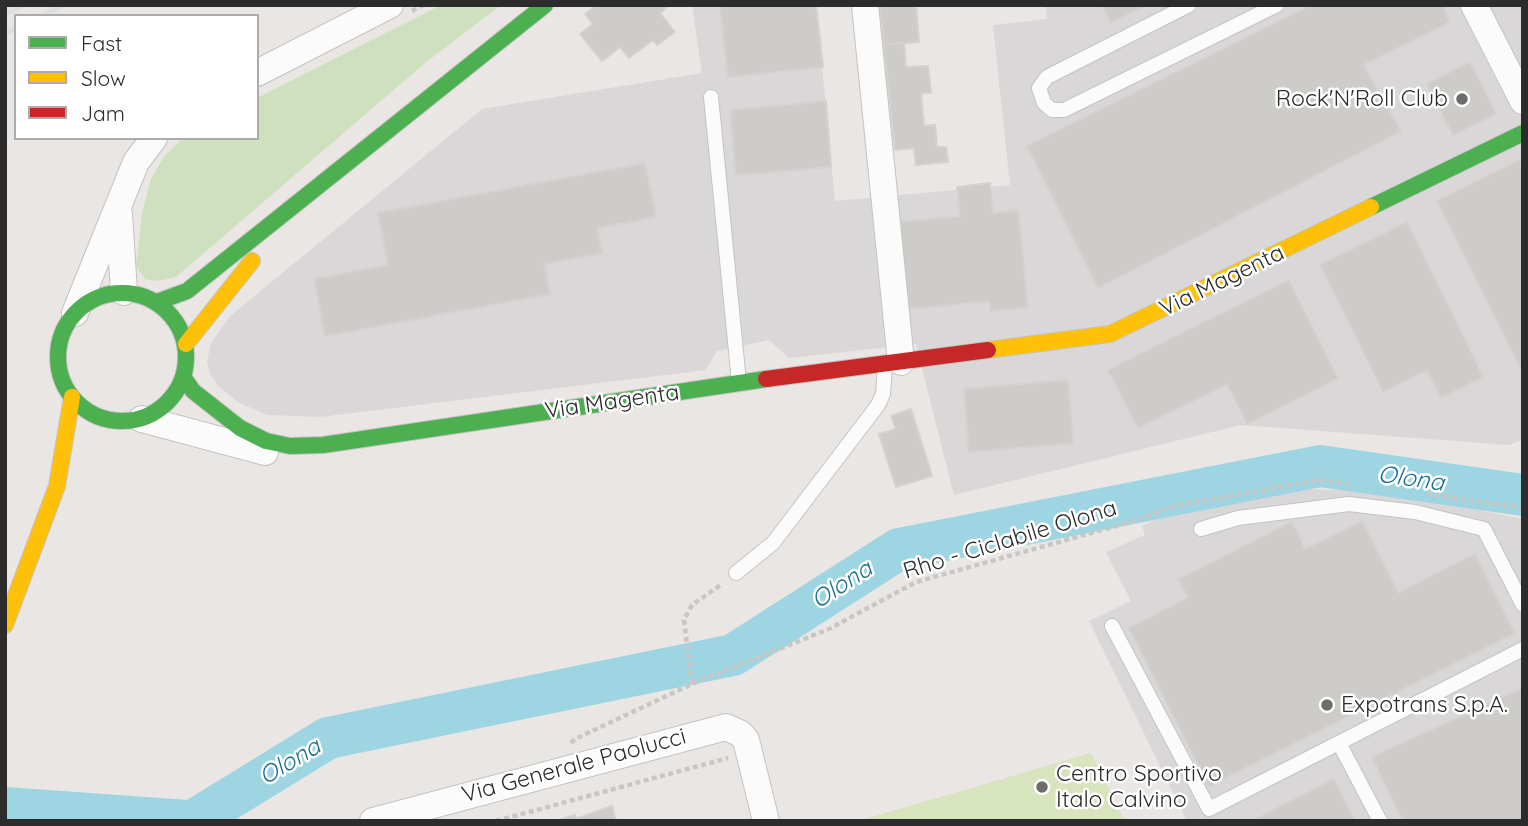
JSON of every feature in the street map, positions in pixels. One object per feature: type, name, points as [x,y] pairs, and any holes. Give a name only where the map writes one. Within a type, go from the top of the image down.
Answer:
[{"type":"street","points":[[259,72],[390,5]]},
{"type":"street","points":[[157,302],[187,291],[306,198],[426,97],[545,5]]},
{"type":"street","points":[[865,5],[893,363]]},
{"type":"street","points":[[1474,5],[1523,101]]},
{"type":"street","name":"Via Magenta","points":[[184,377],[193,391],[240,428],[266,441],[290,446],[323,444],[739,383],[1084,338],[1125,330],[1523,133]]},
{"type":"street","points":[[75,313],[101,296],[124,292],[157,302],[174,317],[186,344],[184,377],[165,405],[142,419],[112,421],[86,411],[72,397],[60,374],[58,354],[63,331],[75,313],[136,162],[152,140]]},
{"type":"street","points":[[186,344],[210,310],[306,198]]},
{"type":"street","points":[[119,209],[124,292]]},
{"type":"street","points":[[5,625],[14,594],[57,486],[72,397]]},
{"type":"street","name":"Via Magenta","points":[[142,419],[186,429],[253,450],[292,454],[323,444]]},
{"type":"street","points":[[96,439],[112,421]]},
{"type":"street","points":[[57,486],[81,458]]},
{"type":"street","name":"Via Generale Paolucci","points":[[373,821],[716,728],[734,729],[746,740],[766,821]]},
{"type":"lane","points":[[1189,5],[1047,77],[1039,88],[1044,103],[1052,110],[1064,110],[1277,5]]},
{"type":"lane","points":[[711,97],[739,383]]},
{"type":"lane","points":[[736,573],[773,543],[878,405],[893,363]]},
{"type":"lane","points":[[1201,529],[1238,518],[1349,504],[1415,512],[1485,529],[1523,605]]},
{"type":"lane","points":[[1112,626],[1209,809],[1523,649]]},
{"type":"lane","points":[[1339,743],[1380,821]]},
{"type":"path","name":"Rho - Ciclabile Olona","points":[[574,766],[570,745],[575,739],[692,684],[829,629],[929,578],[1127,523],[1175,506],[1318,480],[1359,485]]},
{"type":"path","points":[[1415,492],[1523,508]]},
{"type":"path","points":[[692,684],[684,620],[692,605],[736,573]]},
{"type":"path","points":[[496,821],[734,757]]},
{"type":"shaded area","points":[[692,5],[816,5],[835,201],[1010,185],[993,25],[1047,19],[1046,5],[1523,5],[1523,439],[1509,445],[1241,425],[954,495],[916,344],[789,358],[769,340],[717,351],[706,370],[320,417],[267,415],[238,402],[218,386],[210,374],[207,361],[211,343],[230,316],[482,109],[702,73]]},
{"type":"shaded area","points":[[1309,489],[1390,492],[1523,519],[1523,821],[1187,821],[1089,621],[1131,601],[1106,552],[1145,535],[1142,526],[1176,511]]},
{"type":"green space","points":[[441,5],[501,5],[425,63],[176,277],[157,281],[145,279],[136,266],[142,213],[151,179],[164,157],[181,140],[259,140],[259,97]]},
{"type":"green space","name":"Centro Sportivo Italo Calvino","points":[[1091,753],[1125,821],[858,821]]},
{"type":"building","points":[[597,5],[669,5],[660,13],[675,32],[657,45],[653,40],[629,58],[620,47],[602,61],[580,34],[593,24],[585,14]]},
{"type":"building","points":[[720,5],[816,5],[823,67],[728,77]]},
{"type":"building","points":[[880,5],[916,5],[919,42],[884,45]]},
{"type":"building","points":[[1102,5],[1146,5],[1111,23]]},
{"type":"building","points":[[1312,5],[1442,5],[1450,22],[1363,65],[1401,131],[1098,288],[1027,146]]},
{"type":"building","points":[[904,43],[906,67],[928,66],[931,93],[921,93],[924,126],[935,125],[937,147],[946,147],[948,162],[916,165],[914,148],[895,150],[884,45]]},
{"type":"building","name":"Rock'N'Roll Club","points":[[1470,62],[1496,114],[1453,135],[1427,84]]},
{"type":"building","points":[[826,101],[831,167],[736,175],[730,110]]},
{"type":"building","points":[[1520,160],[1523,165],[1523,373],[1437,201]]},
{"type":"building","points":[[645,163],[656,217],[597,228],[602,253],[544,264],[550,294],[325,336],[314,279],[388,265],[378,213]]},
{"type":"building","points":[[990,183],[993,213],[1018,211],[1028,307],[990,311],[990,301],[909,309],[900,222],[960,216],[957,187]]},
{"type":"building","points":[[1407,222],[1483,377],[1441,398],[1427,370],[1383,392],[1320,265]]},
{"type":"building","points":[[1289,280],[1338,378],[1247,424],[1227,384],[1138,428],[1108,370]]},
{"type":"building","points":[[1068,380],[1073,443],[969,452],[964,389]]},
{"type":"building","points":[[911,409],[932,476],[896,487],[879,434],[896,429],[891,416]]},
{"type":"building","points":[[1362,521],[1398,593],[1475,554],[1515,633],[1209,786],[1129,628],[1188,598],[1179,579],[1292,522],[1305,549]]},
{"type":"building","points":[[1523,688],[1523,821],[1403,821],[1372,757]]},
{"type":"building","points":[[1334,779],[1355,821],[1252,821]]},
{"type":"building","points":[[612,806],[616,821],[556,821],[575,815],[576,819]]},
{"type":"waterway","name":"Olona","points":[[193,821],[328,738],[733,655],[899,549],[1320,466],[1523,495]]},
{"type":"waterway","name":"Olona","points":[[5,808],[187,821]]},
{"type":"railway","points":[[5,14],[23,5]]},
{"type":"railway","points":[[45,14],[63,5]]},
{"type":"railway","points":[[5,33],[14,29]]},
{"type":"traffic: fast","points":[[157,302],[187,291],[545,5]]},
{"type":"traffic: fast","points":[[1371,207],[1523,133]]},
{"type":"traffic: fast","points":[[122,293],[147,298],[167,312],[181,332],[186,357],[181,382],[167,402],[147,416],[122,421],[97,416],[77,402],[63,382],[58,357],[63,332],[77,312],[97,298],[122,293]]},
{"type":"traffic: fast","points":[[184,378],[193,391],[240,428],[266,441],[290,446],[323,445],[766,379]]},
{"type":"traffic: slow","points":[[988,350],[1110,334],[1371,207]]},
{"type":"traffic: slow","points":[[186,344],[252,261]]},
{"type":"traffic: slow","points":[[5,625],[57,486],[72,397]]},
{"type":"traffic: jam","points":[[766,379],[988,350]]},
{"type":"place","name":"Rock'N'Roll Club","points":[[1462,99]]},
{"type":"place","name":"Expotrans S.p.A.","points":[[1327,705]]},
{"type":"place","name":"Centro Sportivo Italo Calvino","points":[[1042,787]]}]
